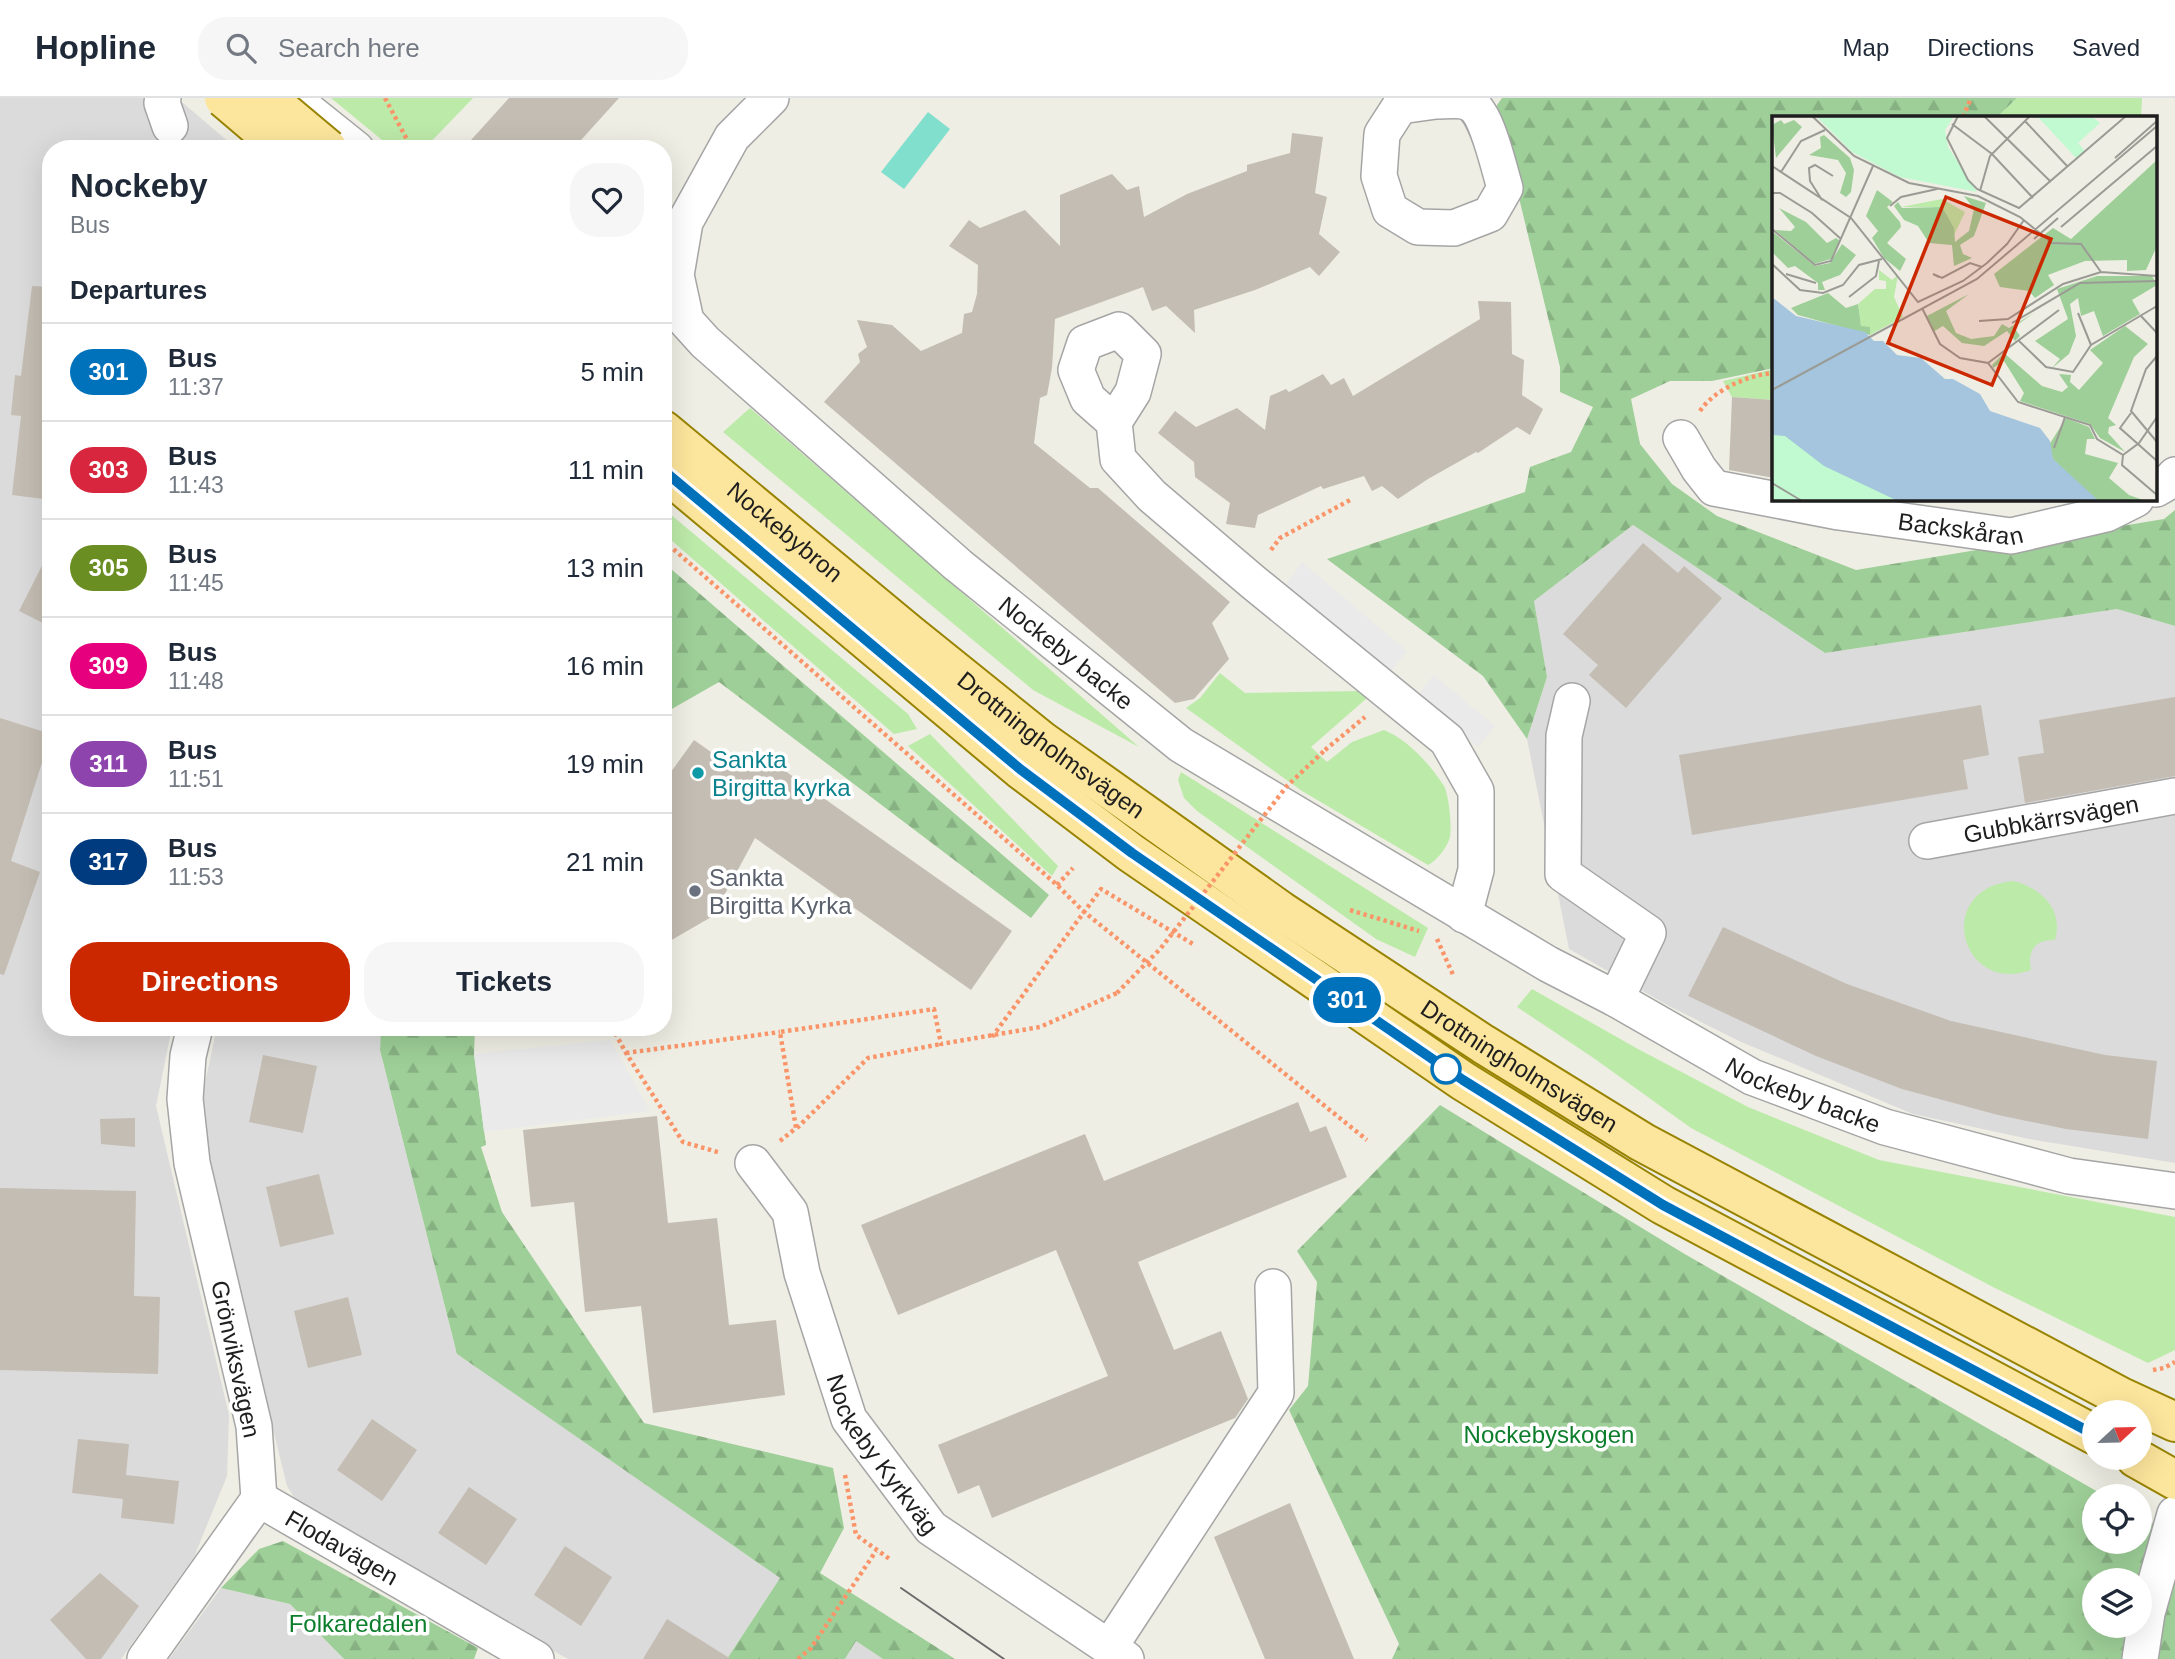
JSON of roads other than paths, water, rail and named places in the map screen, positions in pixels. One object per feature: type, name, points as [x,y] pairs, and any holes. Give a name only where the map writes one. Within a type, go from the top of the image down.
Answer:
[{"type":"main road","points":[[224,98],[273,140]]},
{"type":"main road","points":[[267,98],[317,140]]},
{"type":"main road","name":"Nockebybron","points":[[672,438],[898,647]]},
{"type":"main road","name":"Nockebybron","points":[[672,477],[898,647]]},
{"type":"main road","name":"Drottningholmsvägen","points":[[898,647],[1042,741],[1281,911],[1483,1044],[1642,1142],[2121,1397],[2175,1422]]},
{"type":"main road","name":"Drottningholmsvägen","points":[[898,647],[1020,769],[1132,853],[1463,1080],[1663,1205],[2082,1428]]},
{"type":"main road","points":[[2152,1467],[2175,1480]]},
{"type":"street","points":[[293,98],[345,140]]},
{"type":"street","points":[[685,332],[676,275],[685,222],[732,137],[771,98]]},
{"type":"street","name":"Nockeby backe","points":[[685,332],[958,565],[1181,745],[1449,919],[1548,964],[1616,999],[1752,1077],[1885,1127],[2069,1176],[2175,1191]]},
{"type":"street","points":[[1114,422],[1118,460],[1153,496],[1390,696],[1447,740],[1476,791],[1476,870],[1449,919]]},
{"type":"street","name":"Backskåran","points":[[1681,438],[1699,470],[1714,488],[1772,499]]},
{"type":"street","points":[[2158,488],[2175,475]]},
{"type":"street","name":"Backskåran","points":[[1776,500],[1839,512],[2011,536],[2106,514],[2134,500]]},
{"type":"street","points":[[1572,701],[1564,736],[1563,874],[1648,933],[1616,999]]},
{"type":"street","name":"Gubbkärrsvägen","points":[[1927,841],[2175,796]]},
{"type":"street","name":"Grönviksvägen","points":[[193,1036],[188,1056],[185,1099],[192,1163],[254,1426],[259,1499]]},
{"type":"street","name":"Nockeby Kyrkväg","points":[[753,1163],[790,1212],[802,1273],[849,1419],[931,1528],[1117,1654]]},
{"type":"street","points":[[1117,1654],[1276,1393],[1273,1287]]},
{"type":"street","points":[[145,1659],[259,1499]]},
{"type":"street","name":"Flodavägen","points":[[259,1499],[536,1659]]},
{"type":"street","points":[[2140,1659],[2147,1613],[2175,1514]]},
{"type":"tram line","points":[[901,1588],[1004,1659]]},
{"type":"place","name":"Sankta Birgitta kyrka","points":[[698,773]]},
{"type":"place","name":"Sankta Birgitta Kyrka","points":[[695,891]]},
{"type":"park label","name":"Nockebyskogen","points":[[1549,1434]]},
{"type":"park label","name":"Folkaredalen","points":[[358,1623]]}]
